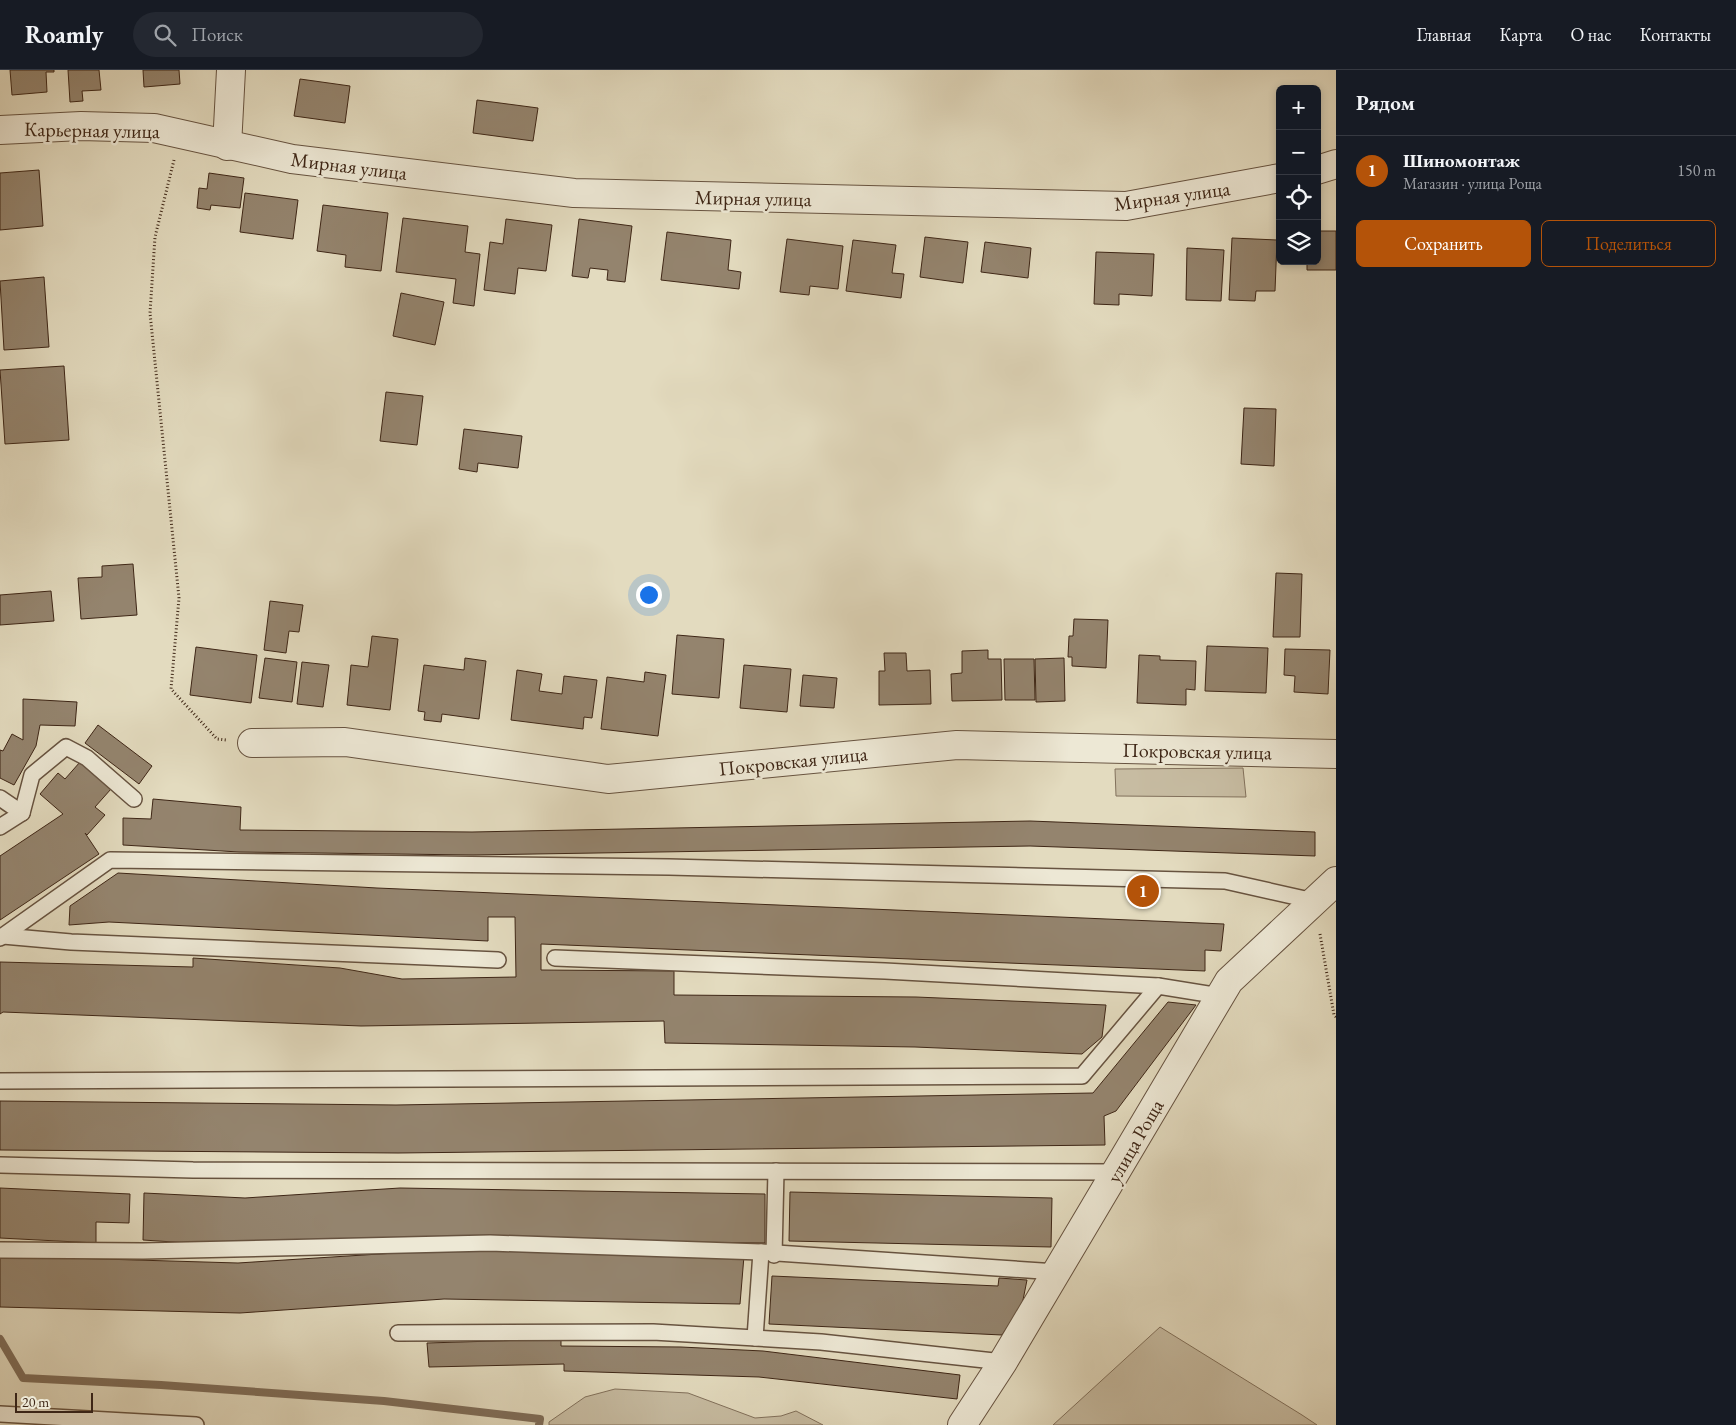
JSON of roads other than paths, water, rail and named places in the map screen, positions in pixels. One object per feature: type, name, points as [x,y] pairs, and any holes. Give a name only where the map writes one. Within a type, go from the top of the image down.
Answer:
[{"type":"street","points":[[227,146],[231,70]]},
{"type":"street","name":"Карьерная улица","points":[[0,130],[81,126],[154,128],[227,146]]},
{"type":"street","name":"Мирная улица","points":[[227,146],[292,160],[574,193],[1126,206],[1276,179]]},
{"type":"street","points":[[1321,169],[1336,164]]},
{"type":"street","name":"Покровская улица","points":[[252,743],[345,742],[608,779],[957,745],[1336,754]]},
{"type":"street","name":"улица Роща","points":[[962,1425],[1003,1362],[1229,981],[1336,881]]},
{"type":"lane","points":[[0,827],[22,813],[32,775],[66,747],[88,758],[134,799]]},
{"type":"lane","points":[[0,798],[22,813]]},
{"type":"lane","points":[[2,937],[110,860],[669,867],[1225,880],[1314,901]]},
{"type":"lane","points":[[2,937],[498,960]]},
{"type":"lane","points":[[555,958],[1158,986],[1220,996]]},
{"type":"lane","points":[[0,1081],[1082,1076],[1158,986]]},
{"type":"lane","points":[[0,1165],[193,1170],[1116,1172]]},
{"type":"lane","points":[[754,1338],[768,1254],[776,1171]]},
{"type":"lane","points":[[0,1250],[153,1251],[490,1243],[768,1254],[1057,1272]]},
{"type":"lane","points":[[398,1333],[652,1332],[821,1342],[1003,1362]]},
{"type":"lane","points":[[0,1414],[196,1425]]},
{"type":"waterway","points":[[0,1339],[23,1378],[161,1385],[384,1401],[540,1419],[539,1425]]},
{"type":"place","name":"Шиномонтаж","points":[[1143,891]]}]
